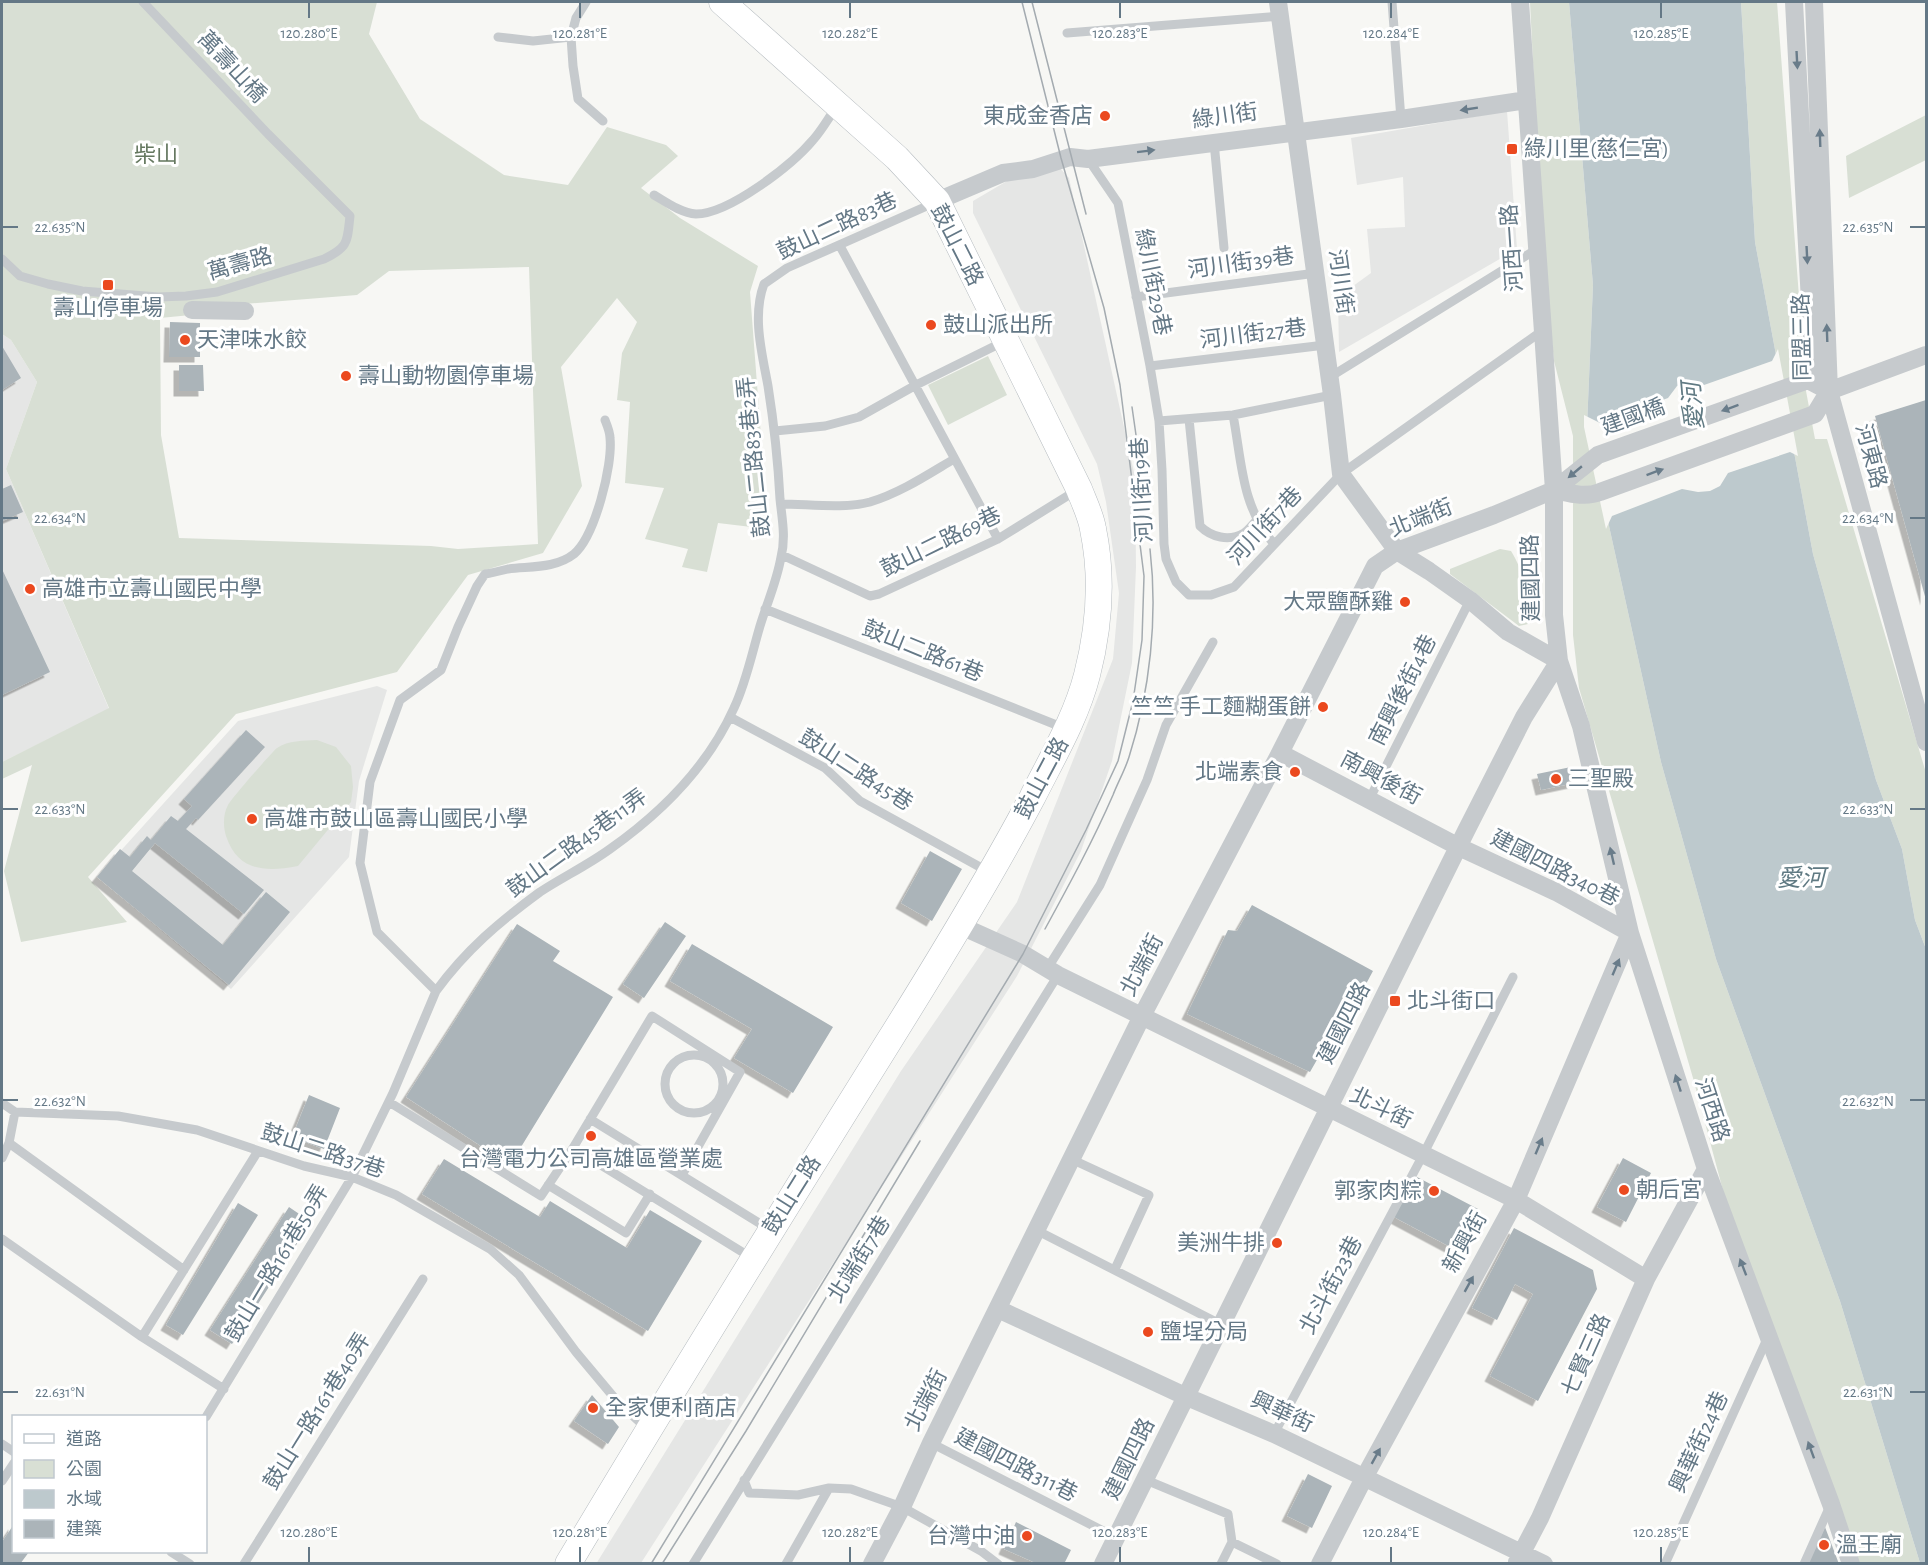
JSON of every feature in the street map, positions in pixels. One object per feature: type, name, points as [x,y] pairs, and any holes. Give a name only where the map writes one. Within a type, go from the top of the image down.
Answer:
[{"type":"street","name":"鼓山二路","points":[[568,1563],[752,1258],[992,873],[1067,730],[1086,679],[1095,641],[1099,603],[1098,565],[1093,527],[1079,489],[937,201],[897,158],[722,2]]},
{"type":"street","name":"河西一路","points":[[1520,2],[1554,490]]},
{"type":"street","name":"同盟三路","points":[[1794,2],[1813,358],[1829,391]]},
{"type":"street","name":"同盟三路","points":[[1814,2],[1829,391]]},
{"type":"street","name":"河川街","points":[[1280,9],[1341,474],[1397,551]]},
{"type":"street","name":"綠川街","points":[[937,201],[1003,173],[1033,169],[1070,157],[1088,159],[1401,119],[1527,100]]},
{"type":"street","points":[[192,310],[245,311]]},
{"type":"street","points":[[1554,490],[1594,495],[1815,414],[1829,391],[1926,355]]},
{"type":"street","name":"建國橋","points":[[1554,490],[1598,455],[1808,380],[1829,391]]},
{"type":"street","name":"河東路","points":[[1829,391],[1926,742]]},
{"type":"street","name":"北端街","points":[[872,1563],[902,1507],[931,1443],[1142,1016],[1375,566],[1397,551],[1554,490]]},
{"type":"street","name":"建國四路","points":[[1104,1563],[1524,717],[1559,661],[1554,615],[1554,490]]},
{"type":"street","points":[[1397,551],[1470,600],[1508,632],[1559,661]]},
{"type":"street","name":"河西路","points":[[1559,661],[1581,726],[1630,933],[1706,1169],[1851,1563]]},
{"type":"street","name":"南興後街","points":[[1280,753],[1370,798],[1459,847]]},
{"type":"street","name":"建國四路340巷","points":[[1459,847],[1556,892],[1630,933]]},
{"type":"street","name":"北斗街","points":[[961,926],[1023,954],[1052,972],[1516,1200],[1646,1279]]},
{"type":"street","name":"新興街","points":[[1320,1563],[1516,1200],[1630,933]]},
{"type":"street","name":"七賢三路","points":[[1519,1558],[1540,1518],[1646,1279],[1706,1169]]},
{"type":"street","name":"興華街","points":[[998,1309],[1187,1397],[1274,1434],[1519,1558],[1544,1563]]},
{"type":"lane","name":"萬壽山橋","points":[[143,2],[268,134]]},
{"type":"lane","points":[[586,2],[576,18],[571,37],[573,66],[578,99],[603,121]]},
{"type":"lane","points":[[1392,2],[1401,119]]},
{"type":"lane","points":[[1067,33],[1280,9]]},
{"type":"lane","points":[[498,37],[533,41],[571,37]]},
{"type":"lane","points":[[654,195],[673,206],[696,214],[723,207],[775,176],[813,140],[838,104]]},
{"type":"lane","name":"萬壽路","points":[[2,259],[20,276],[71,289],[135,296],[186,296],[217,292],[324,259],[341,251],[348,234],[350,216],[268,134]]},
{"type":"lane","points":[[1214,142],[1224,248]]},
{"type":"lane","name":"綠川街29巷","points":[[1088,159],[1118,203],[1159,421]]},
{"type":"lane","name":"鼓山二路83巷","points":[[760,294],[764,284],[787,268],[937,201]]},
{"type":"lane","points":[[840,246],[998,539]]},
{"type":"lane","points":[[1331,386],[1537,249]]},
{"type":"lane","name":"河川街39巷","points":[[1136,297],[1316,273]]},
{"type":"lane","name":"鼓山二路83巷2弄","points":[[730,717],[739,697],[782,555],[784,526],[775,431],[760,340],[758,309],[760,294]]},
{"type":"lane","name":"河川街7巷","points":[[1211,595],[1234,587],[1341,474],[1542,331]]},
{"type":"lane","points":[[775,431],[825,426],[859,417],[916,385],[1005,341]]},
{"type":"lane","name":"河川街27巷","points":[[1150,366],[1325,345]]},
{"type":"lane","name":"河川街19巷","points":[[1211,595],[1189,595],[1176,582],[1166,559],[1159,421],[1233,415],[1331,386]]},
{"type":"lane","points":[[1233,415],[1243,482],[1257,520],[1274,544]]},
{"type":"lane","points":[[1189,419],[1200,526],[1209,535],[1228,538],[1244,534],[1257,520]]},
{"type":"lane","points":[[436,992],[376,932],[360,863],[370,782],[400,700],[441,670],[458,627],[485,574],[509,569],[537,568],[556,562],[574,554],[591,528],[605,492],[610,438],[605,420]]},
{"type":"lane","points":[[781,504],[869,502],[901,490],[954,459]]},
{"type":"lane","name":"鼓山二路69巷","points":[[782,555],[870,596],[879,594],[998,539],[1079,489]]},
{"type":"lane","name":"南興後街4巷","points":[[1370,798],[1470,600]]},
{"type":"lane","name":"鼓山二路61巷","points":[[765,609],[1067,730]]},
{"type":"lane","name":"北端街7巷","points":[[693,1563],[1052,972],[1100,885],[1147,780],[1166,725],[1213,642]]},
{"type":"lane","name":"鼓山二路45巷11弄","points":[[436,992],[456,964],[483,936],[541,892],[610,849],[672,798],[707,758],[730,717]]},
{"type":"lane","name":"鼓山二路45巷","points":[[730,717],[825,768],[860,801],[992,873]]},
{"type":"lane","points":[[1423,1155],[1513,977]]},
{"type":"lane","name":"鼓山一路161巷50弄","points":[[207,1415],[352,1177],[389,1102],[436,992]]},
{"type":"lane","points":[[389,1102],[541,1196],[573,1148],[652,1016],[716,1064],[721,1072],[718,1112]]},
{"type":"lane","points":[[682,1175],[733,1086],[740,1072],[700,1051],[679,1058],[666,1073],[666,1093],[671,1102],[687,1112],[696,1113],[713,1106],[721,1094],[733,1086]]},
{"type":"lane","points":[[2,1103],[15,1112],[9,1143],[2,1158]]},
{"type":"lane","name":"鼓山二路37巷","points":[[15,1112],[118,1116],[197,1130],[304,1166],[352,1177],[396,1195],[490,1249],[519,1275],[576,1352],[617,1401],[648,1431]]},
{"type":"lane","points":[[590,1119],[771,1230]]},
{"type":"lane","points":[[9,1143],[184,1270]]},
{"type":"lane","points":[[573,1148],[752,1258]]},
{"type":"lane","points":[[142,1337],[258,1151]]},
{"type":"lane","name":"北斗街23巷","points":[[1274,1434],[1423,1155]]},
{"type":"lane","points":[[1071,1159],[1149,1195],[1115,1269]]},
{"type":"lane","points":[[548,1185],[626,1233],[650,1194]]},
{"type":"lane","points":[[1036,1230],[1222,1325]]},
{"type":"lane","points":[[2,1239],[142,1337],[224,1389]]},
{"type":"lane","name":"鼓山一路161巷40弄","points":[[243,1563],[423,1279]]},
{"type":"lane","name":"興華街24巷","points":[[1665,1563],[1769,1336]]},
{"type":"lane","name":"建國四路311巷","points":[[931,1443],[1117,1538]]},
{"type":"lane","points":[[2,1481],[12,1466]]},
{"type":"lane","points":[[744,1480],[749,1493],[798,1495],[829,1488],[851,1489],[902,1507],[998,1563]]},
{"type":"lane","points":[[1146,1480],[1228,1514],[1232,1542],[1221,1563]]},
{"type":"lane","points":[[786,1563],[829,1488]]},
{"type":"lane","points":[[1804,1563],[1831,1504]]},
{"type":"lane","points":[[1232,1542],[1277,1563]]},
{"type":"lane","points":[[174,1553],[190,1563]]},
{"type":"shaded area","points":[[1507,111],[1517,249],[1339,352],[1338,297],[1371,273],[1367,229],[1405,227],[1403,177],[1357,185],[1351,138]]},
{"type":"shaded area","points":[[1057,165],[1069,178],[1135,477],[1136,567],[1132,663],[1112,761],[1081,851],[1017,976],[641,1563],[596,1564],[901,1071],[1017,902],[1113,659],[1119,593],[1106,502],[1097,464],[973,213],[973,201],[1007,181]]},
{"type":"shaded area","name":"高雄市立壽山國民中學","points":[[2,334],[11,340],[37,382],[6,469],[109,709],[2,762]]},
{"type":"shaded area","name":"高雄市鼓山區壽山國民小學","points":[[377,686],[387,690],[359,781],[349,857],[231,989],[97,877],[238,721]]},
{"type":"green space","name":"柴山","points":[[2,2],[377,2],[369,34],[420,119],[504,175],[568,185],[607,127],[666,145],[678,156],[641,188],[680,218],[758,266],[750,292],[768,529],[718,523],[707,572],[682,567],[688,549],[645,539],[664,488],[625,483],[630,402],[617,400],[622,353],[637,322],[617,298],[561,367],[582,486],[543,553],[468,575],[397,672],[236,714],[88,877],[127,922],[21,942],[4,871],[32,765],[2,779],[2,762],[109,708],[6,469],[37,382],[11,340],[2,334]],"holes":[[[529,267],[538,544],[458,549],[431,546],[179,538],[161,435],[160,318],[191,315],[232,305],[357,295],[389,271]]]},
{"type":"green space","points":[[1530,2],[1569,2],[1593,285],[1587,426],[1661,762],[1716,959],[1840,1301],[1920,1563],[1856,1563],[1725,1198],[1693,1078],[1579,688],[1573,635],[1573,436],[1554,361],[1550,322]]},
{"type":"green space","points":[[1741,2],[1777,2],[1806,391],[1815,439],[1827,439],[1926,773],[1926,949],[1915,920],[1902,849],[1876,780],[1813,554],[1755,242]]},
{"type":"green space","points":[[1926,115],[1926,160],[1849,198],[1846,156]]},
{"type":"green space","points":[[988,356],[1007,395],[948,425],[928,385]]},
{"type":"green space","points":[[1500,549],[1511,551],[1523,577],[1528,597],[1528,624],[1519,626],[1450,574],[1450,569]]},
{"type":"green space","points":[[317,740],[336,747],[351,766],[353,787],[351,802],[298,866],[264,869],[246,863],[231,848],[226,836],[224,820],[228,805],[281,745]]},
{"type":"water","name":"愛河","points":[[1569,2],[1741,2],[1755,242],[1813,554],[1876,780],[1902,849],[1915,920],[1926,949],[1926,1563],[1920,1563],[1840,1301],[1716,959],[1661,762],[1587,426],[1593,285]]},
{"type":"pier","points":[[1778,349],[1798,456],[1790,452],[1728,473],[1720,486],[1710,491],[1698,492],[1682,489],[1612,516],[1606,529],[1584,427],[1584,415],[1600,423],[1668,398],[1677,386],[1684,383],[1704,385],[1772,361]]},
{"type":"building","name":"天津味水餃","points":[[170,322],[200,323],[200,357],[169,357]]},
{"type":"building","points":[[2,346],[21,378],[2,390]]},
{"type":"building","points":[[179,365],[203,365],[204,391],[179,391]]},
{"type":"building","points":[[1926,400],[1926,600],[1875,416]]},
{"type":"building","points":[[11,485],[23,512],[2,521],[2,489]]},
{"type":"building","points":[[2,569],[50,672],[2,695]]},
{"type":"building","points":[[246,730],[265,747],[198,820],[196,818],[186,829],[264,890],[244,914],[155,843],[132,871],[223,945],[266,892],[290,912],[229,985],[97,877],[120,849],[130,857],[147,836],[151,840],[171,816],[178,821],[192,806],[184,799]]},
{"type":"building","name":"三聖殿","points":[[1571,767],[1574,783],[1541,790],[1537,774]]},
{"type":"building","points":[[930,851],[962,869],[932,921],[901,903]]},
{"type":"building","points":[[1252,905],[1373,971],[1338,1036],[1330,1037],[1310,1072],[1187,1014],[1228,930],[1237,931]]},
{"type":"building","points":[[665,922],[686,936],[644,998],[623,984]]},
{"type":"building","points":[[517,924],[560,951],[553,961],[613,997],[510,1165],[406,1097]]},
{"type":"building","points":[[692,944],[833,1027],[793,1093],[734,1058],[752,1029],[670,981]]},
{"type":"building","points":[[309,1095],[340,1108],[324,1149],[292,1137]]},
{"type":"building","name":"朝后宮","points":[[1623,1158],[1651,1173],[1626,1222],[1597,1207]]},
{"type":"building","points":[[444,1159],[540,1217],[550,1201],[627,1248],[650,1210],[702,1241],[648,1331],[422,1194]]},
{"type":"building","points":[[1417,1177],[1478,1209],[1478,1220],[1456,1250],[1394,1217]]},
{"type":"building","points":[[238,1203],[258,1215],[183,1335],[166,1325]]},
{"type":"building","points":[[289,1207],[311,1222],[232,1344],[210,1330]]},
{"type":"building","points":[[1514,1228],[1593,1270],[1597,1289],[1538,1401],[1490,1376],[1533,1294],[1515,1284],[1497,1320],[1472,1308]]},
{"type":"building","name":"全家便利商店","points":[[592,1395],[619,1427],[608,1444],[574,1421]]},
{"type":"building","points":[[1308,1474],[1332,1486],[1312,1528],[1287,1516]]},
{"type":"building","name":"台灣中油","points":[[1016,1522],[1071,1550],[1064,1564],[1038,1564],[1004,1549]]},
{"type":"building","points":[[12,1527],[12,1553],[28,1553],[20,1564],[2,1564],[2,1542]]},
{"type":"building","name":"溫王廟","points":[[1825,1527],[1839,1564],[1808,1564]]},
{"type":"tram line","points":[[651,1564],[1023,954],[1118,761],[1133,701],[1142,640],[1144,576],[1120,385],[1104,308],[1061,158],[1022,2]]},
{"type":"tram line","points":[[1032,2],[1086,214]]},
{"type":"tram line","points":[[1132,407],[1140,463]]},
{"type":"tram line","points":[[1045,929],[1105,812],[1127,762],[1136,732],[1147,680],[1152,628],[1150,549]]},
{"type":"tram line","points":[[662,1564],[746,1431],[920,1141]]},
{"type":"place","name":"東成金香店","points":[[1105,116]]},
{"type":"place","name":"綠川里(慈仁宮)","points":[[1512,149]]},
{"type":"place","name":"壽山停車場","points":[[108,285]]},
{"type":"place","name":"鼓山派出所","points":[[931,325]]},
{"type":"place","name":"天津味水餃","points":[[185,340]]},
{"type":"place","name":"壽山動物園停車場","points":[[346,376]]},
{"type":"place","name":"高雄市立壽山國民中學","points":[[30,589]]},
{"type":"place","name":"大眾鹽酥雞","points":[[1405,602]]},
{"type":"place","name":"竺竺 手工麵糊蛋餅","points":[[1323,707]]},
{"type":"place","name":"北端素食","points":[[1295,772]]},
{"type":"place","name":"三聖殿","points":[[1556,779]]},
{"type":"place","name":"高雄市鼓山區壽山國民小學","points":[[252,819]]},
{"type":"place","name":"北斗街口","points":[[1395,1001]]},
{"type":"place","name":"台灣電力公司高雄區營業處","points":[[591,1136]]},
{"type":"place","name":"朝后宮","points":[[1624,1190]]},
{"type":"place","name":"郭家肉粽","points":[[1434,1191]]},
{"type":"place","name":"美洲牛排","points":[[1277,1243]]},
{"type":"place","name":"鹽埕分局","points":[[1148,1332]]},
{"type":"place","name":"全家便利商店","points":[[593,1408]]},
{"type":"place","name":"台灣中油","points":[[1027,1536]]},
{"type":"place","name":"溫王廟","points":[[1824,1545]]}]
